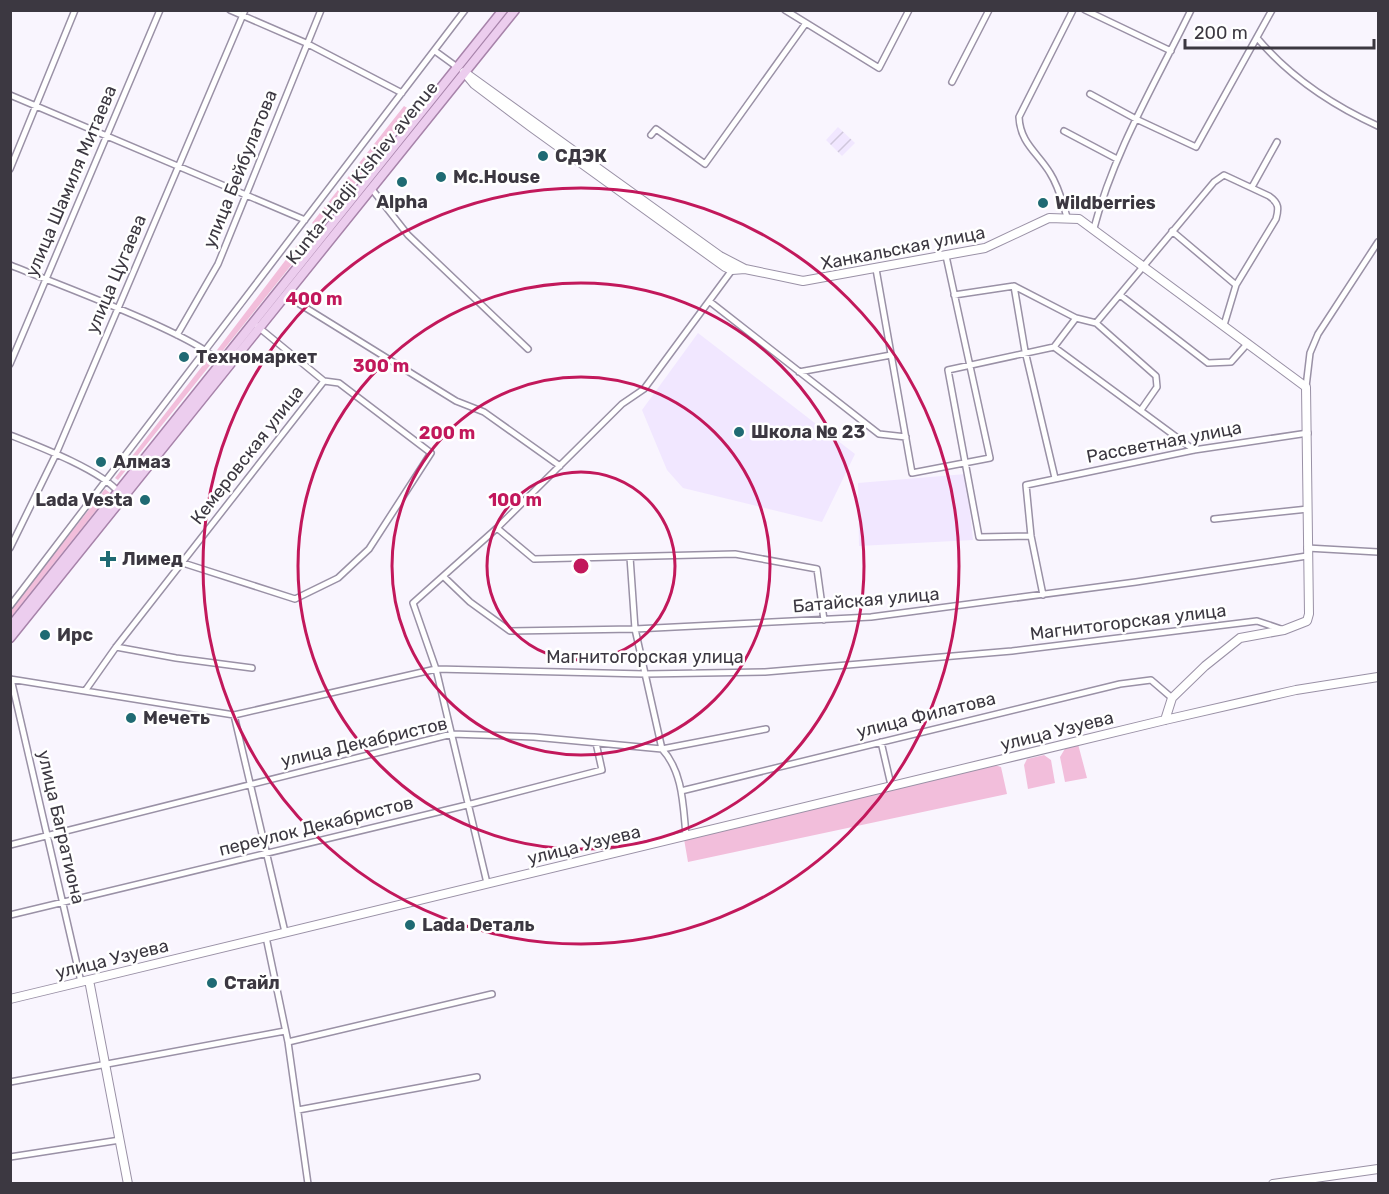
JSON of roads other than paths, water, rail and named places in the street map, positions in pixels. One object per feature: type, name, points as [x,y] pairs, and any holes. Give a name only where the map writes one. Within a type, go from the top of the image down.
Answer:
[{"type":"main road","name":"Kunta-Hadji Kishiev avenue","points":[[10,627],[222,363],[285,296],[370,190],[461,70],[503,10]]},
{"type":"main road","name":"Kunta-Hadji Kishiev avenue","points":[[10,638],[214,384],[384,159],[515,10]]},
{"type":"street","points":[[10,169],[75,10]]},
{"type":"street","name":"улица Шамиля Митаева","points":[[10,364],[160,10]]},
{"type":"street","points":[[230,10],[244,13],[402,93]]},
{"type":"street","name":"улица Бейбулатова","points":[[177,335],[218,264],[321,10]]},
{"type":"street","points":[[10,606],[465,10]]},
{"type":"street","points":[[786,10],[879,68],[909,10]]},
{"type":"street","points":[[952,82],[989,10]]},
{"type":"street","points":[[1073,10],[1019,117],[1019,129],[1025,143],[1054,180],[1067,217],[1079,219],[1094,228],[1306,387]]},
{"type":"street","points":[[1085,10],[1171,51]]},
{"type":"street","points":[[1094,228],[1104,191],[1117,159],[1191,10]]},
{"type":"street","points":[[1090,94],[1196,147],[1258,39],[1272,10]]},
{"type":"street","name":"улица Цугаева","points":[[10,548],[56,454],[244,13]]},
{"type":"street","points":[[651,135],[656,129],[705,164],[806,22]]},
{"type":"street","points":[[1258,39],[1278,63],[1339,108],[1378,126]]},
{"type":"street","points":[[435,51],[531,127],[732,270],[644,389],[622,404],[497,528],[413,603],[436,669],[487,883]]},
{"type":"street","name":"Ханкальская улица","points":[[461,70],[720,256],[745,270]]},
{"type":"street","points":[[10,95],[306,220]]},
{"type":"street","points":[[1064,131],[1117,159]]},
{"type":"street","points":[[1252,187],[1277,142]]},
{"type":"street","points":[[384,159],[370,190],[408,234],[528,349]]},
{"type":"street","points":[[1096,323],[1142,265],[1219,177],[1229,175],[1276,200],[1279,208],[1276,219],[1236,285],[1224,326]]},
{"type":"street","name":"Ханкальская улица","points":[[732,270],[745,270],[803,281],[985,248],[1049,218],[1067,217]]},
{"type":"street","points":[[1172,231],[1236,285]]},
{"type":"street","points":[[1165,720],[1172,698],[1205,666],[1240,638],[1303,625],[1310,614],[1307,552],[1306,387],[1310,353],[1318,334],[1378,242]]},
{"type":"street","points":[[876,269],[912,473],[967,463],[990,458],[946,256]]},
{"type":"street","points":[[10,265],[177,335],[207,350],[222,363],[214,384]]},
{"type":"street","points":[[954,295],[1014,286],[1076,318],[1096,323],[1156,376],[1157,387],[1141,410]]},
{"type":"street","points":[[1014,286],[1025,351],[1055,478]]},
{"type":"street","points":[[1120,295],[1208,363],[1231,362],[1248,343]]},
{"type":"street","points":[[285,296],[456,401],[484,412],[560,466]]},
{"type":"street","points":[[708,301],[879,434],[906,437]]},
{"type":"street","points":[[1054,347],[1076,318]]},
{"type":"street","points":[[183,563],[295,599],[338,578],[369,549],[431,453],[339,383],[324,381],[256,326]]},
{"type":"street","points":[[1043,595],[1031,536],[979,537],[948,370],[1025,351],[1054,347],[1194,450]]},
{"type":"street","points":[[799,372],[891,355]]},
{"type":"street","name":"Кемеровская улица","points":[[86,691],[116,646],[324,381]]},
{"type":"street","name":"Рассветная улица","points":[[1031,536],[1026,485],[1194,450],[1308,433]]},
{"type":"street","points":[[10,435],[56,454],[104,481],[119,492],[113,510]]},
{"type":"street","points":[[1214,519],[1308,509]]},
{"type":"street","points":[[497,528],[534,559],[735,554],[817,569],[824,620]]},
{"type":"street","name":"Батайская улица","points":[[444,577],[470,602],[510,631],[634,629],[871,617],[1043,595],[1307,552],[1378,552]]},
{"type":"street","points":[[630,556],[634,629],[662,749],[672,760],[681,791],[686,835]]},
{"type":"street","name":"Магнитогорская улица","points":[[11,679],[234,715],[436,669],[645,674],[765,672],[1024,650],[1257,621],[1284,630]]},
{"type":"street","points":[[116,646],[176,658],[252,668]]},
{"type":"street","name":"улица Узуева","points":[[10,999],[1165,720],[1296,690],[1378,677]]},
{"type":"street","name":"улица Багратиона","points":[[11,679],[63,902],[105,1065],[128,1184]]},
{"type":"street","name":"улица Филатова","points":[[681,791],[1120,684],[1151,680],[1172,698]]},
{"type":"street","points":[[234,715],[285,932]]},
{"type":"street","name":"улица Декабристов","points":[[10,845],[452,734],[662,749],[766,729]]},
{"type":"street","points":[[881,742],[891,785]]},
{"type":"street","name":"переулок Декабристов","points":[[10,915],[467,805],[602,770],[596,743]]},
{"type":"street","points":[[266,937],[288,1042],[308,1184]]},
{"type":"street","points":[[288,1042],[492,993]]},
{"type":"street","points":[[10,1082],[285,1030]]},
{"type":"street","points":[[298,1110],[477,1077]]},
{"type":"street","points":[[10,1157],[120,1140]]},
{"type":"street","points":[[1273,1184],[1378,1169]]},
{"type":"place","name":"СДЭК","points":[[543,156]]},
{"type":"place","name":"Mc.House","points":[[441,177]]},
{"type":"place","name":"Alpha","points":[[402,182]]},
{"type":"place","name":"Wildberries","points":[[1043,203]]},
{"type":"place","name":"Техномаркет","points":[[184,357]]},
{"type":"place","name":"Школа № 23","points":[[739,432]]},
{"type":"place","name":"Алмаз","points":[[101,462]]},
{"type":"place","name":"Lada Vesta","points":[[145,500]]},
{"type":"place","name":"Лимед","points":[[108,559]]},
{"type":"place","name":"Ирс","points":[[45,635]]},
{"type":"place","name":"Мечеть","points":[[131,718]]},
{"type":"place","name":"Lada Dеталь","points":[[410,925]]},
{"type":"place","name":"Стайл","points":[[212,983]]}]
